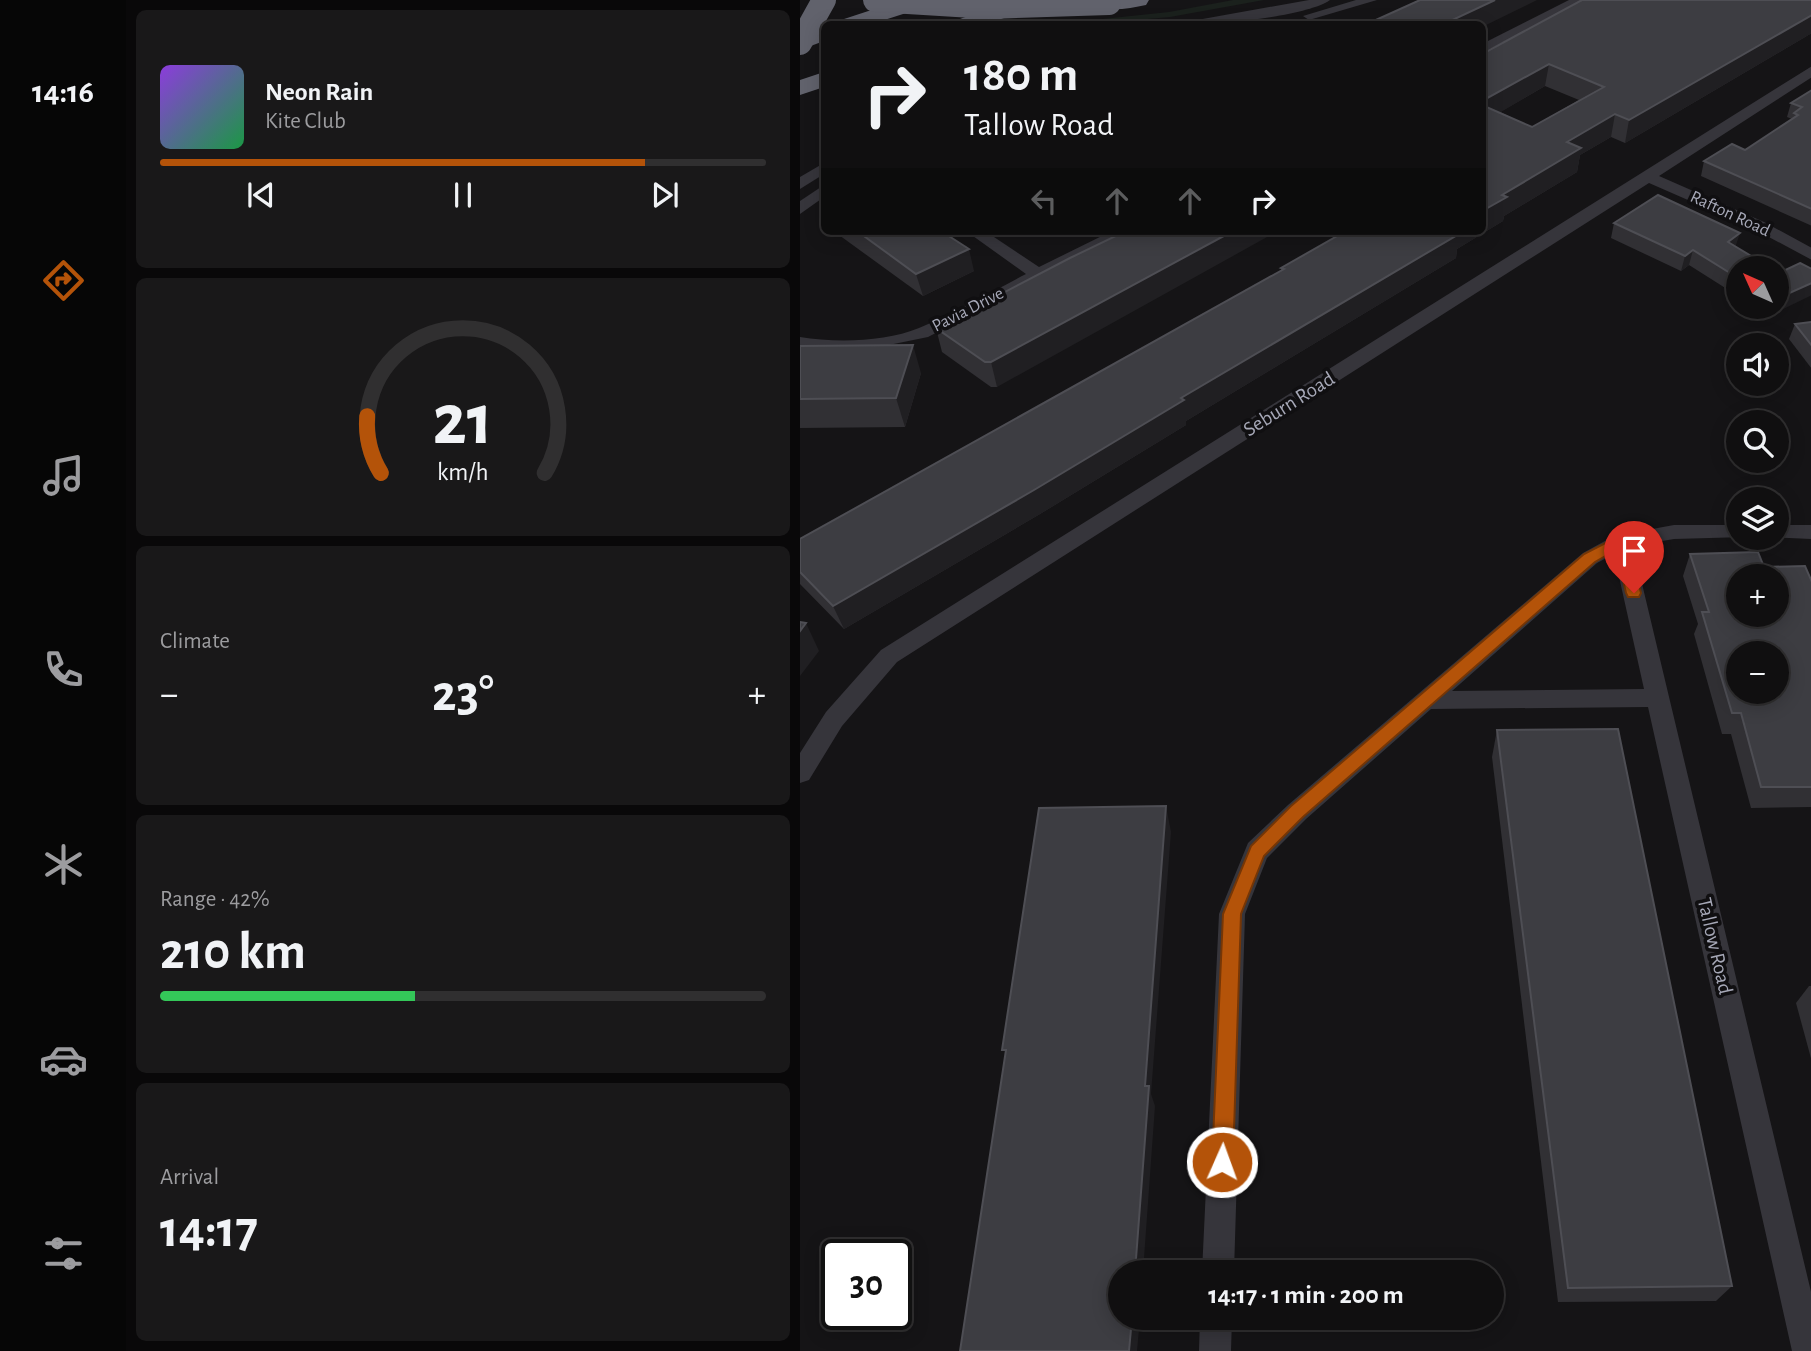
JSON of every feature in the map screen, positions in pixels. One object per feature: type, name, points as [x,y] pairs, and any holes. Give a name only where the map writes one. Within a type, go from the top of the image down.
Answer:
[{"type":"highway","points":[[800,43],[824,0]]},
{"type":"highway","points":[[875,0],[989,7],[1109,4],[1138,0]]},
{"type":"highway","points":[[861,21],[923,0]]},
{"type":"highway","points":[[907,21],[966,0]]},
{"type":"highway","points":[[976,21],[1033,0]]},
{"type":"highway","points":[[800,43],[821,35]]},
{"type":"highway","points":[[800,61],[821,53]]},
{"type":"highway","points":[[800,88],[821,80]]},
{"type":"street","points":[[1216,21],[1280,11],[1324,0]]},
{"type":"street","points":[[1277,21],[1371,0]]},
{"type":"street","points":[[1486,48],[1579,0]]},
{"type":"street","name":"Seburn Road","points":[[800,773],[834,719],[889,656],[1648,177],[1811,70]]},
{"type":"street","points":[[800,184],[821,170]]},
{"type":"street","name":"Rafton Road","points":[[1648,177],[1758,225],[1811,255]]},
{"type":"street","points":[[800,209],[821,192]]},
{"type":"street","points":[[980,235],[1038,274]]},
{"type":"street","name":"Pavia Drive","points":[[800,342],[818,345],[874,343],[922,333],[1116,235]]},
{"type":"street","points":[[1218,1260],[1232,914],[1257,851],[1297,812],[1590,558],[1621,541],[1674,532],[1726,532]]},
{"type":"street","points":[[1789,532],[1811,532]]},
{"type":"street","name":"Tallow Road","points":[[1621,541],[1808,1351]]},
{"type":"street","points":[[1425,700],[1659,698]]},
{"type":"street","points":[[1215,1351],[1216,1330]]},
{"type":"shaded area","points":[[1233,0],[1264,0],[1170,17],[1093,21],[1169,12]]},
{"type":"building","points":[[1420,0],[1495,0],[1450,21],[1374,21]]},
{"type":"building","points":[[1582,0],[1812,0],[1812,15],[1629,120],[1615,114],[1567,142],[1581,148],[1502,195],[1507,197],[1486,209],[1486,107],[1532,127],[1604,87],[1549,64],[1486,99],[1486,52]]},
{"type":"building","points":[[1812,90],[1812,209],[1704,161],[1732,144],[1745,150],[1798,115],[1794,113],[1802,107],[1791,103]]},
{"type":"building","points":[[1658,195],[1740,233],[1728,242],[1751,256],[1726,256],[1726,271],[1693,250],[1685,256],[1614,223]]},
{"type":"building","points":[[862,235],[947,235],[969,249],[916,274]]},
{"type":"building","points":[[1118,235],[1226,235],[991,362],[985,362],[936,328]]},
{"type":"building","points":[[1339,235],[1457,235],[1181,398],[1184,400],[1034,490],[833,606],[800,572],[800,539],[1284,269],[1281,268]]},
{"type":"building","points":[[1800,263],[1812,269],[1812,283],[1789,293],[1789,268]]},
{"type":"building","points":[[1812,322],[1812,346],[1795,324]]},
{"type":"building","points":[[913,345],[896,398],[800,399],[800,346]]},
{"type":"building","points":[[1758,552],[1763,564],[1726,564],[1726,627],[1789,627],[1789,566],[1805,566],[1812,582],[1812,787],[1761,787],[1741,713],[1732,713],[1729,704],[1789,704],[1789,641],[1726,641],[1726,693],[1702,612],[1709,612],[1690,554]]},
{"type":"building","points":[[1618,729],[1732,1286],[1568,1288],[1497,730]]},
{"type":"building","points":[[1166,806],[1145,1086],[1149,1086],[1136,1260],[1108,1260],[1108,1330],[1131,1330],[1129,1351],[960,1351],[1006,1050],[1002,1050],[1039,808]]},
{"type":"route","points":[[1222,1162],[1232,914],[1257,851],[1297,812],[1590,558],[1621,541],[1634,593]]}]
